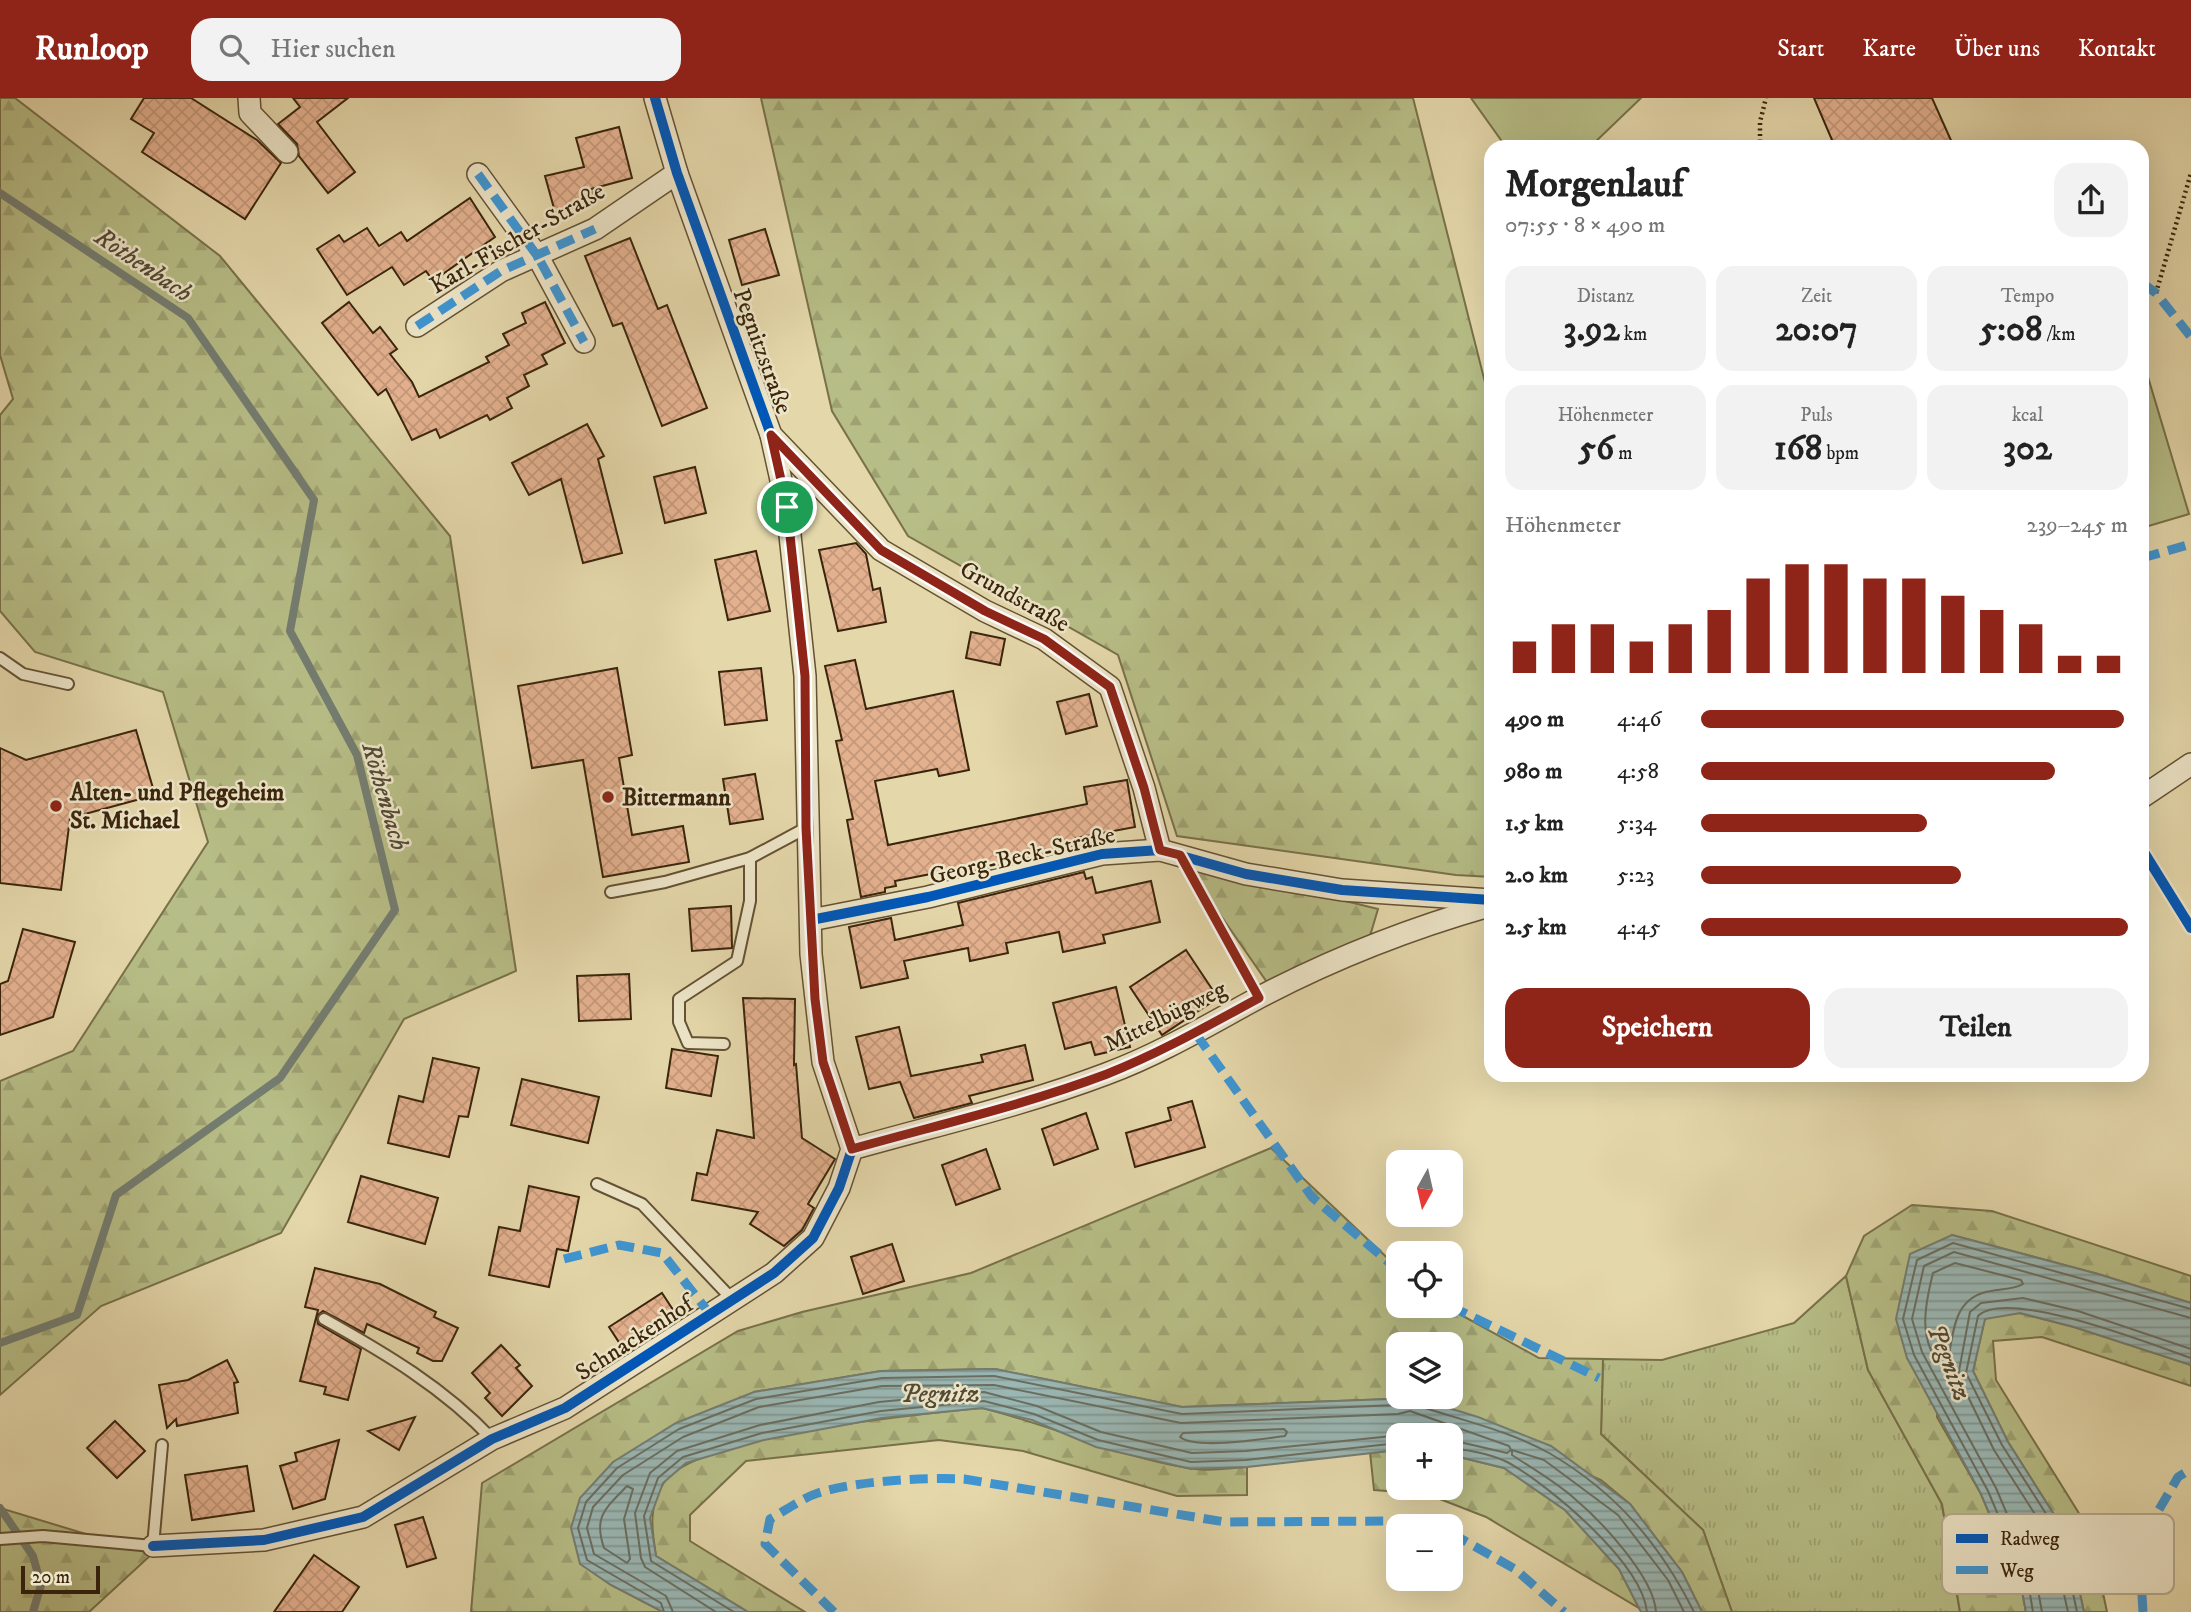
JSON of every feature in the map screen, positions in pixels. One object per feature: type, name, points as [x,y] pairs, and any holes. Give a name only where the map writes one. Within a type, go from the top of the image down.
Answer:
[{"type":"street","points":[[249,98],[250,113],[287,152]]},
{"type":"street","name":"Pegnitzstraße","points":[[655,98],[677,173],[771,435],[787,507],[800,605],[805,676],[806,828],[811,920]]},
{"type":"street","name":"Karl-Fischer-Straße","points":[[417,326],[501,271],[538,257],[595,229],[677,173]]},
{"type":"street","points":[[478,174],[538,257],[584,342]]},
{"type":"street","name":"Grundstraße","points":[[771,435],[881,550],[985,611],[1044,639],[1110,687],[1144,788],[1170,853]]},
{"type":"street","points":[[2149,792],[2191,764]]},
{"type":"street","name":"Georg-Beck-Straße","points":[[811,920],[928,897],[1102,854],[1170,853],[1246,874],[1342,890],[1484,900]]},
{"type":"street","name":"Mittelbügweg","points":[[852,1149],[1013,1105],[1107,1074],[1196,1034],[1259,998],[1362,947],[1484,907]]},
{"type":"street","points":[[811,920],[811,954],[823,1062],[852,1149]]},
{"type":"street","name":"Schnackenhof","points":[[153,1546],[264,1540],[363,1517],[492,1439],[565,1408],[774,1273],[813,1238],[839,1188],[852,1149]]},
{"type":"lane","points":[[0,659],[23,674],[68,684]]},
{"type":"lane","points":[[611,892],[665,881],[750,858],[806,828]]},
{"type":"lane","points":[[724,1044],[688,1042],[679,1021],[679,999],[737,961],[750,901],[750,858]]},
{"type":"lane","points":[[597,1184],[642,1204],[732,1299]]},
{"type":"lane","points":[[324,1319],[390,1356],[463,1408],[492,1439]]},
{"type":"lane","points":[[0,1539],[43,1535],[153,1546],[162,1445]]},
{"type":"path","points":[[1760,140],[1760,122],[1766,98]]},
{"type":"path","points":[[2156,293],[2191,173]]},
{"type":"path","points":[[1170,853],[1259,998]]},
{"type":"green space","points":[[0,98],[15,98],[220,256],[450,536],[516,971],[404,1019],[281,1233],[101,1306],[0,1395],[0,1081],[73,1051],[208,842],[163,692],[35,652],[0,611],[0,415],[13,399],[0,355]]},
{"type":"green space","points":[[761,98],[1413,98],[1484,378],[1484,877],[1177,836],[1118,655],[908,536],[832,411]]},
{"type":"green space","points":[[1471,98],[1641,98],[1597,140],[1501,140]]},
{"type":"green space","points":[[2149,380],[2189,514],[2149,526]]},
{"type":"green space","points":[[1183,861],[1378,909],[1367,946],[1273,991]]},
{"type":"green space","points":[[1271,1148],[1386,1257],[1386,1318],[1463,1316],[1539,1358],[1603,1359],[1601,1434],[1703,1530],[1732,1612],[1702,1612],[1682,1572],[1630,1504],[1601,1480],[1441,1409],[1463,1409],[1463,1332],[1386,1332],[1386,1399],[1182,1407],[995,1369],[881,1371],[754,1392],[581,1564],[611,1585],[663,1612],[471,1612],[482,1483],[738,1331],[802,1312],[971,1273]]},
{"type":"green space","points":[[1912,1205],[1992,1211],[2191,1276],[2191,1303],[2098,1274],[1952,1235],[1937,1417],[1989,1514],[1944,1514],[1942,1504],[1868,1370],[1846,1276],[1864,1236]]},
{"type":"green space","points":[[1846,1276],[1868,1370],[1942,1504],[1942,1594],[1957,1594],[1960,1612],[1732,1612],[1703,1530],[1601,1434],[1603,1359],[1662,1360],[1794,1323]]},
{"type":"green space","points":[[2019,1313],[2074,1327],[2191,1365],[2191,1386],[2042,1337],[1993,1341],[1996,1380],[2079,1514],[2054,1514],[2008,1442],[1973,1371],[1985,1318]]},
{"type":"green space","points":[[982,1408],[1161,1463],[1202,1470],[1247,1467],[1247,1495],[1177,1496],[1023,1451],[939,1440],[746,1461],[690,1515],[690,1541],[805,1612],[748,1612],[656,1556],[653,1528],[655,1502],[663,1484],[683,1467],[717,1452],[811,1430]]},
{"type":"green space","points":[[1386,1451],[1386,1491],[1374,1490],[1370,1452]]},
{"type":"green space","points":[[1463,1458],[1504,1468],[1565,1510],[1619,1569],[1639,1608],[1486,1517],[1442,1500],[1463,1500]]},
{"type":"green space","points":[[0,1508],[152,1554],[89,1612],[0,1612]]},
{"type":"green space","points":[[1957,1594],[2023,1594],[2026,1612],[1960,1612]]},
{"type":"green space","points":[[2080,1594],[2103,1594],[2107,1612],[2084,1612]]},
{"type":"water","name":"Pegnitz","points":[[1952,1235],[2098,1274],[2191,1303],[2191,1365],[2074,1327],[2020,1313],[1985,1319],[1973,1371],[2008,1442],[2054,1514],[1989,1514],[1907,1358],[1896,1319],[1910,1254]]},
{"type":"water","name":"Pegnitz","points":[[995,1369],[1182,1407],[1386,1399],[1386,1409],[1452,1409],[1551,1446],[1630,1504],[1682,1572],[1702,1612],[1641,1612],[1619,1569],[1565,1510],[1504,1468],[1463,1458],[1463,1423],[1386,1423],[1386,1451],[1247,1467],[1191,1469],[1096,1447],[1032,1420],[982,1408],[882,1418],[764,1440],[686,1463],[663,1483],[650,1518],[656,1556],[748,1612],[663,1612],[611,1585],[580,1564],[571,1528],[580,1498],[613,1462],[676,1423],[754,1392],[881,1371]]},
{"type":"water","points":[[2023,1594],[2080,1594],[2084,1612],[2026,1612]]},
{"type":"building","points":[[144,98],[191,98],[257,140],[281,163],[245,219],[142,152],[154,133],[131,119]]},
{"type":"building","points":[[293,98],[348,98],[317,122],[355,172],[328,193],[299,156],[297,144],[278,124],[300,107]]},
{"type":"building","points":[[1814,98],[1932,98],[1951,140],[1832,140]]},
{"type":"building","points":[[619,127],[632,178],[591,189],[594,202],[555,212],[545,176],[584,167],[576,138]]},
{"type":"building","points":[[470,198],[495,237],[433,281],[426,271],[404,285],[392,267],[347,295],[317,249],[339,235],[344,242],[367,228],[379,246],[401,232],[407,241]]},
{"type":"building","points":[[765,229],[779,275],[742,285],[729,240]]},
{"type":"building","points":[[630,238],[658,309],[667,305],[707,408],[662,426],[622,323],[613,326],[585,256]]},
{"type":"building","points":[[349,302],[373,333],[380,327],[397,349],[390,354],[412,382],[419,397],[489,362],[486,357],[509,345],[503,334],[526,323],[522,313],[545,302],[565,343],[542,355],[547,364],[524,375],[529,386],[507,398],[512,408],[490,420],[487,415],[440,438],[436,429],[412,440],[386,389],[378,395],[322,323]]},
{"type":"building","points":[[587,424],[604,456],[598,459],[622,553],[583,563],[561,479],[529,495],[512,463]]},
{"type":"building","points":[[695,467],[706,513],[665,523],[654,477]]},
{"type":"building","points":[[856,543],[866,554],[873,590],[880,588],[886,622],[838,631],[819,550]]},
{"type":"building","points":[[756,551],[770,611],[728,620],[715,560]]},
{"type":"building","points":[[971,632],[1005,639],[1000,665],[966,658]]},
{"type":"building","points":[[855,660],[866,709],[953,691],[969,770],[939,776],[937,769],[875,781],[888,845],[1087,804],[1084,787],[1127,780],[1135,827],[1076,838],[1078,846],[953,877],[951,870],[895,881],[896,886],[885,888],[885,892],[861,897],[847,820],[853,819],[836,741],[842,740],[825,666]]},
{"type":"building","name":"Bittermann","points":[[617,668],[632,755],[619,758],[632,835],[683,826],[689,862],[603,877],[583,760],[532,768],[518,686]]},
{"type":"building","points":[[761,668],[767,720],[725,725],[719,672]]},
{"type":"building","points":[[1089,694],[1097,726],[1066,734],[1057,702]]},
{"type":"building","name":"Alten- und Pflegeheim St. Michael","points":[[136,730],[155,795],[70,818],[61,890],[0,883],[0,748],[26,760]]},
{"type":"building","points":[[755,774],[763,819],[730,824],[723,779]]},
{"type":"building","points":[[1084,872],[1086,879],[1092,877],[1096,893],[1151,881],[1160,922],[1103,935],[1105,943],[1063,952],[1059,932],[1006,943],[1008,953],[970,961],[968,948],[904,961],[908,978],[861,988],[849,927],[891,918],[895,940],[963,925],[958,903]]},
{"type":"building","points":[[731,906],[732,948],[692,951],[689,909]]},
{"type":"building","points":[[23,929],[75,942],[53,1017],[0,1035],[0,984],[8,981]]},
{"type":"building","points":[[1186,950],[1218,998],[1162,1035],[1130,987]]},
{"type":"building","points":[[629,974],[631,1019],[579,1021],[577,976]]},
{"type":"building","points":[[1116,987],[1130,1047],[1095,1055],[1091,1042],[1065,1049],[1053,1003]]},
{"type":"building","points":[[743,998],[795,999],[794,1065],[796,1064],[802,1138],[835,1159],[808,1204],[814,1208],[802,1230],[784,1246],[750,1224],[758,1212],[692,1200],[697,1173],[707,1175],[717,1130],[754,1138]]},
{"type":"building","points":[[899,1027],[911,1076],[983,1062],[981,1055],[1025,1045],[1033,1080],[969,1096],[972,1103],[914,1118],[900,1082],[869,1089],[856,1037]]},
{"type":"building","points":[[672,1049],[718,1056],[711,1096],[666,1088]]},
{"type":"building","points":[[433,1058],[479,1068],[468,1117],[459,1116],[449,1157],[388,1143],[399,1096],[423,1102]]},
{"type":"building","points":[[522,1079],[599,1097],[588,1143],[511,1125]]},
{"type":"building","points":[[1192,1101],[1205,1147],[1135,1167],[1126,1133],[1171,1120],[1168,1108]]},
{"type":"building","points":[[1086,1113],[1098,1149],[1054,1165],[1042,1129]]},
{"type":"building","points":[[986,1149],[1000,1189],[956,1205],[942,1165]]},
{"type":"building","points":[[361,1176],[438,1198],[425,1244],[348,1222]]},
{"type":"building","points":[[529,1186],[579,1197],[568,1251],[557,1249],[549,1287],[489,1275],[499,1227],[520,1231]]},
{"type":"building","points":[[892,1244],[904,1281],[863,1294],[851,1257]]},
{"type":"building","points":[[315,1268],[380,1284],[436,1312],[434,1317],[458,1328],[442,1361],[433,1361],[417,1353],[419,1348],[367,1324],[364,1333],[323,1311],[317,1316],[318,1324],[361,1349],[348,1400],[324,1394],[326,1387],[300,1381],[318,1310],[305,1307]]},
{"type":"building","points":[[662,1293],[679,1319],[626,1353],[609,1327]]},
{"type":"building","points":[[501,1345],[520,1365],[516,1368],[532,1386],[502,1416],[485,1398],[490,1393],[472,1373]]},
{"type":"building","points":[[227,1360],[238,1382],[234,1383],[238,1413],[177,1426],[176,1419],[167,1428],[159,1385],[188,1380]]},
{"type":"building","points":[[415,1417],[399,1450],[368,1431]]},
{"type":"building","points":[[115,1421],[145,1451],[117,1478],[87,1448]]},
{"type":"building","points":[[339,1440],[325,1499],[293,1509],[280,1466],[297,1461],[295,1453]]},
{"type":"building","points":[[247,1466],[254,1511],[192,1520],[185,1475]]},
{"type":"building","points":[[423,1517],[436,1558],[407,1567],[395,1525]]},
{"type":"building","points":[[314,1555],[359,1587],[342,1612],[274,1612]]},
{"type":"waterway","name":"Röthenbach","points":[[0,193],[188,318],[314,500],[290,631],[357,755],[395,910],[280,1078],[116,1195],[77,1315],[0,1343]]},
{"type":"waterway","name":"Röthenbach","points":[[0,1508],[33,1556],[41,1585],[33,1612]]},
{"type":"marked path","points":[[478,174],[538,257],[584,342]]},
{"type":"marked path","points":[[417,326],[501,271],[595,229]]},
{"type":"marked path","points":[[2149,288],[2191,337]]},
{"type":"marked path","points":[[2149,556],[2191,544]]},
{"type":"marked path","points":[[1196,1034],[1312,1197],[1386,1260]]},
{"type":"marked path","points":[[564,1259],[619,1245],[662,1253],[710,1314]]},
{"type":"marked path","points":[[1463,1312],[1599,1378]]},
{"type":"marked path","points":[[2156,1514],[2178,1477],[2191,1469]]},
{"type":"marked path","points":[[834,1612],[765,1544],[770,1519],[812,1495],[851,1485],[910,1479],[964,1479],[1225,1522],[1386,1521]]},
{"type":"marked path","points":[[1463,1540],[1515,1569],[1564,1612]]},
{"type":"marked path","points":[[2142,1594],[2143,1612]]},
{"type":"cycle path","points":[[153,1546],[264,1540],[363,1517],[492,1439],[565,1408],[774,1273],[813,1238],[839,1188],[852,1149],[823,1062],[811,954],[805,676],[787,507],[771,435],[677,173],[655,98]]},
{"type":"cycle path","points":[[811,920],[928,897],[1102,854],[1160,850],[1246,874],[1342,890],[1484,900]]},
{"type":"cycle path","points":[[2149,860],[2191,928]]},
{"type":"place","name":"Bittermann","points":[[608,797]]},
{"type":"place","name":"Alten- und Pflegeheim St. Michael","points":[[56,806]]},
{"type":"route","points":[[771,435],[881,550],[985,611],[1044,639],[1110,687],[1144,788],[1160,850],[1180,855],[1259,998],[1196,1034],[1107,1074],[1013,1105],[852,1149],[823,1062],[815,999],[806,828],[805,676],[800,605],[787,507],[771,435]]}]
